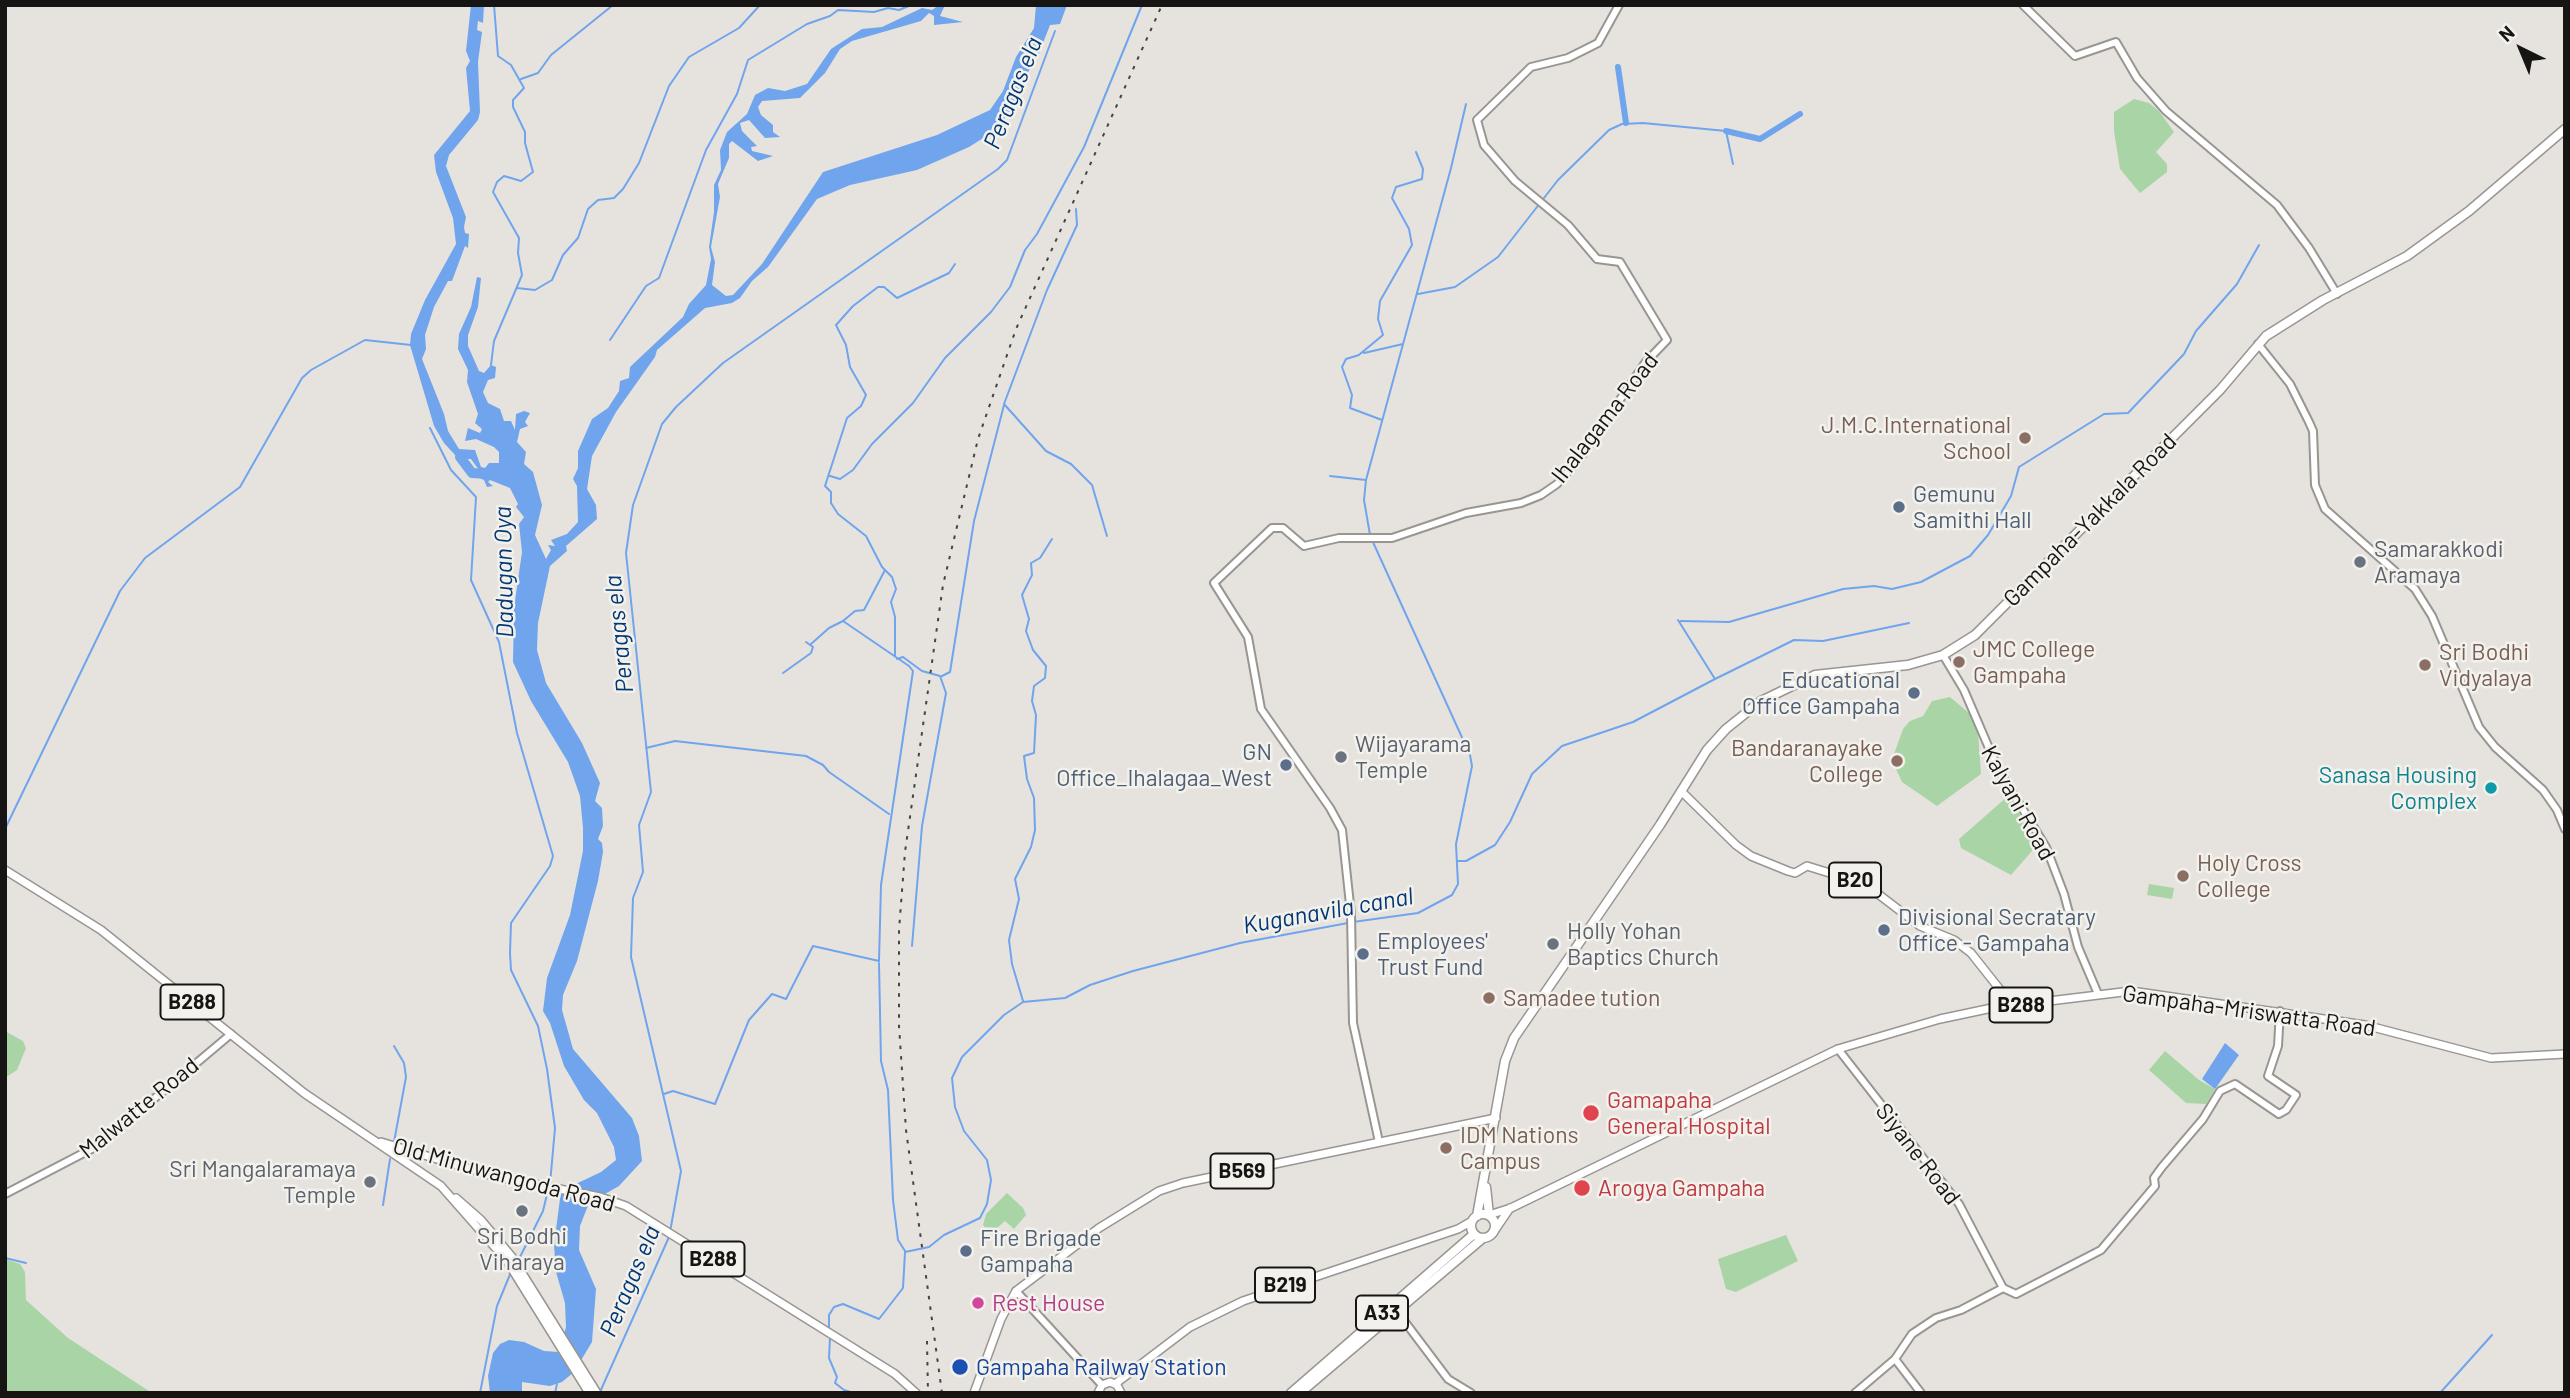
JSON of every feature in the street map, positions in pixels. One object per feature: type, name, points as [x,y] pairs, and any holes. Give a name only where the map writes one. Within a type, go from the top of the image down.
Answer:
[{"type":"highway","name":"Gampaha-Yakkala Road","points":[[1474,1218],[1485,1180],[1506,1061],[1514,1038],[1707,750],[1726,729],[1761,701],[1815,676],[1899,667],[1943,655],[1990,623],[2220,390],[2258,344],[2291,319],[2421,246],[2469,211],[2565,129]]},
{"type":"highway","name":"Gampaha-Yakkala Road","points":[[1485,1180],[1489,1215]]},
{"type":"highway","points":[[1489,1215],[1495,1223],[1494,1230],[1483,1238],[1473,1233],[1474,1218],[1489,1215]]},
{"type":"highway","name":"A33","points":[[1291,1393],[1350,1345],[1473,1233]]},
{"type":"highway","name":"A33","points":[[1393,1307],[1483,1238]]},
{"type":"highway","name":"A33","points":[[1300,1393],[1350,1345]]},
{"type":"main road","name":"B20","points":[[1681,791],[1736,845],[1751,856],[1795,873],[1807,866],[1865,884],[1920,926],[1954,940],[1971,953],[2013,1006]]},
{"type":"main road","name":"B288","points":[[5,870],[101,930],[331,1113],[373,1140]]},
{"type":"main road","name":"Gampaha-Mriswatta Road","points":[[1489,1215],[1511,1208],[1838,1049],[1940,1019],[2013,1006],[2131,991],[2280,1011],[2389,1030],[2491,1058],[2565,1054]]},
{"type":"main road","name":"B569","points":[[974,1393],[1000,1319],[1016,1291],[1099,1228],[1159,1191],[1183,1183],[1496,1118]]},
{"type":"main road","name":"Old Minuwangoda Road","points":[[373,1140],[493,1176],[618,1202],[895,1374],[916,1393]]},
{"type":"main road","points":[[373,1140],[449,1194],[478,1222],[522,1276],[594,1392]]},
{"type":"main road","name":"Gampaha-Mriswatta Road","points":[[1494,1230],[1511,1208]]},
{"type":"main road","name":"B219","points":[[1115,1384],[1130,1376],[1190,1327],[1237,1304],[1458,1229],[1474,1218]]},
{"type":"main road","name":"B219","points":[[1458,1229],[1473,1233]]},
{"type":"main road","name":"B219","points":[[1121,1392],[1130,1376]]},
{"type":"main road","points":[[1100,1389],[1115,1384],[1121,1392]]},
{"type":"street","name":"Ihalagama Road","points":[[1379,1142],[1353,1023],[1350,914],[1342,830],[1330,808],[1261,709],[1248,637],[1214,583],[1272,528],[1283,528],[1304,546],[1339,538],[1401,536],[1466,513],[1521,503],[1541,495],[1557,484],[1578,461],[1645,363],[1667,340],[1620,262],[1597,259],[1568,225],[1539,202],[1491,155],[1484,145],[1477,120],[1531,67],[1568,58],[1598,43],[1619,5]]},
{"type":"street","points":[[2023,5],[2075,56],[2116,42],[2140,83],[2166,111],[2277,205],[2309,248],[2337,294]]},
{"type":"street","points":[[2258,344],[2290,384],[2313,431],[2315,485],[2325,509],[2415,589],[2432,616],[2479,727],[2495,747],[2532,777],[2557,810],[2565,828]]},
{"type":"street","name":"Kalyani Road","points":[[1943,655],[1964,690],[1998,769],[2046,847],[2064,894],[2078,947],[2098,994]]},
{"type":"street","points":[[1855,1393],[1895,1359],[1912,1334],[1936,1318],[1961,1310],[2003,1288],[2016,1294],[2101,1250],[2155,1186],[2154,1178],[2203,1119],[2220,1091],[2235,1084],[2279,1114],[2290,1106],[2296,1095],[2268,1076],[2278,1046],[2280,1011]]},
{"type":"street","name":"Malwatte Road","points":[[5,1194],[99,1145],[231,1034]]},
{"type":"street","name":"Siyane Road","points":[[1838,1049],[1959,1204],[2003,1288]]},
{"type":"street","points":[[1016,1291],[1100,1389]]},
{"type":"street","points":[[1393,1307],[1448,1379],[1471,1393]]},
{"type":"street","points":[[1895,1359],[1921,1393]]},
{"type":"green space","points":[[2134,99],[2149,103],[2159,111],[2174,132],[2156,152],[2167,164],[2167,172],[2140,193],[2120,169],[2114,131],[2114,112]]},
{"type":"green space","points":[[1950,697],[1969,713],[1978,732],[1981,774],[1937,806],[1902,782],[1896,769],[1894,754],[1903,729],[1910,721],[1923,716],[1932,701]]},
{"type":"green space","points":[[2008,796],[2038,844],[2011,875],[1961,848],[1959,839]]},
{"type":"green space","points":[[2149,884],[2174,888],[2172,899],[2147,895]]},
{"type":"green space","points":[[5,1031],[23,1041],[26,1048],[17,1070],[5,1078]]},
{"type":"green space","points":[[2165,1051],[2199,1080],[2215,1089],[2206,1104],[2186,1103],[2149,1070]]},
{"type":"green space","points":[[1007,1193],[1023,1208],[1026,1215],[1014,1229],[1005,1221],[990,1234],[983,1225],[986,1214]]},
{"type":"green space","points":[[1786,1235],[1798,1261],[1736,1292],[1726,1289],[1718,1259]]},
{"type":"green space","points":[[5,1259],[20,1264],[25,1272],[26,1300],[68,1338],[152,1393],[5,1393]]},
{"type":"water","points":[[471,5],[484,5],[483,23],[478,21],[477,30],[482,32],[478,62],[480,112],[478,120],[449,155],[446,166],[466,217],[464,227],[465,233],[469,234],[468,248],[465,246],[452,281],[448,281],[434,307],[425,335],[426,349],[422,359],[448,431],[459,449],[475,450],[481,467],[485,468],[489,463],[499,463],[499,452],[494,447],[476,439],[465,441],[468,428],[480,433],[482,429],[475,423],[478,414],[467,382],[468,370],[458,349],[459,334],[471,307],[477,277],[481,278],[478,307],[468,335],[468,346],[479,371],[484,373],[491,365],[496,367],[495,378],[488,380],[483,392],[488,403],[500,409],[504,421],[511,421],[515,430],[516,414],[524,411],[530,413],[525,422],[528,426],[520,429],[517,442],[526,452],[524,464],[533,472],[542,505],[535,535],[546,559],[551,550],[548,545],[555,546],[551,540],[567,534],[578,522],[577,486],[573,479],[578,468],[578,451],[592,419],[608,408],[619,391],[620,381],[629,378],[630,367],[683,317],[689,304],[706,285],[711,259],[709,247],[714,212],[714,185],[721,170],[720,150],[727,132],[747,114],[755,95],[768,88],[785,91],[807,84],[831,49],[862,29],[882,27],[922,8],[932,10],[939,5],[945,5],[940,16],[963,22],[934,25],[934,16],[929,13],[921,21],[852,41],[840,49],[825,73],[800,98],[762,101],[758,107],[761,115],[773,125],[773,132],[780,137],[765,138],[749,120],[740,123],[742,131],[757,146],[751,147],[752,151],[773,156],[758,161],[732,141],[729,144],[729,158],[718,184],[720,197],[711,247],[715,262],[712,285],[726,296],[733,295],[762,264],[823,172],[937,135],[990,110],[1003,91],[1016,57],[1034,28],[1036,5],[1067,5],[1060,24],[1050,25],[1012,109],[996,130],[969,147],[917,170],[850,185],[817,199],[768,267],[752,281],[740,298],[732,303],[705,308],[657,350],[655,357],[616,412],[592,456],[587,489],[596,505],[597,519],[566,546],[567,551],[550,566],[538,623],[537,650],[546,683],[582,743],[600,783],[595,801],[602,808],[603,826],[598,839],[602,843],[603,852],[598,881],[577,961],[563,995],[562,1010],[573,1049],[632,1118],[639,1136],[642,1161],[619,1186],[589,1203],[580,1226],[579,1250],[596,1289],[592,1342],[574,1372],[562,1382],[550,1386],[522,1382],[522,1393],[490,1393],[488,1376],[493,1353],[500,1344],[509,1340],[524,1342],[544,1351],[559,1352],[566,1327],[565,1303],[556,1272],[554,1245],[561,1191],[601,1172],[616,1160],[614,1147],[597,1113],[584,1100],[564,1066],[550,1023],[543,1011],[547,978],[570,915],[583,851],[583,828],[580,796],[568,762],[531,701],[513,662],[514,608],[522,552],[519,524],[524,517],[516,507],[518,504],[510,488],[490,480],[488,482],[493,486],[487,487],[484,480],[475,476],[479,470],[471,459],[465,459],[469,465],[467,468],[444,443],[434,426],[410,345],[411,334],[425,300],[456,244],[453,218],[436,172],[434,155],[470,111],[466,68],[470,61],[466,51]]},
{"type":"water","points":[[2225,1043],[2239,1055],[2215,1089],[2202,1079]]},
{"type":"waterway","points":[[491,365],[494,341],[522,275],[518,253],[519,238],[493,192],[497,182],[504,176],[521,181],[533,172],[525,143],[525,132],[513,107],[513,100],[524,88],[511,65],[498,56],[494,5]]},
{"type":"waterway","points":[[521,79],[538,73],[551,55],[613,5]]},
{"type":"waterway","points":[[517,288],[535,290],[552,280],[563,255],[578,238],[588,209],[598,200],[614,198],[639,163],[669,86],[689,57],[739,28],[760,5]]},
{"type":"waterway","points":[[610,340],[646,286],[659,278],[706,150],[737,94],[748,60],[807,24],[830,16],[838,10],[874,12],[888,8],[899,10],[911,5]]},
{"type":"waterway","points":[[830,476],[840,479],[853,470],[872,444],[913,403],[945,358],[991,312],[1010,287],[1025,250],[1037,234],[1084,147],[1142,5]]},
{"type":"waterway","name":"Peragas ela","points":[[670,1232],[681,1171],[631,957],[633,898],[643,872],[639,825],[651,792],[626,553],[633,505],[662,424],[676,407],[723,363],[1007,160],[1055,31]]},
{"type":"waterway","points":[[1618,67],[1626,123]]},
{"type":"waterway","points":[[1330,476],[1366,480],[1466,104]]},
{"type":"waterway","points":[[1726,131],[1760,139],[1800,114]]},
{"type":"waterway","points":[[1418,294],[1455,287],[1498,257],[1558,180],[1609,130],[1622,124],[1643,123],[1726,131],[1733,164]]},
{"type":"waterway","points":[[1360,354],[1383,335],[1378,319],[1380,301],[1412,245],[1409,229],[1392,198],[1396,187],[1422,179],[1423,169],[1416,152]]},
{"type":"waterway","points":[[1076,209],[1077,225],[1047,290],[1004,404],[1046,451],[1071,464],[1092,485],[1107,536]]},
{"type":"waterway","points":[[1681,621],[1729,622],[1843,589],[1874,586],[1892,589],[1921,582],[1970,556],[1988,535],[2011,496],[2019,467],[2104,414],[2128,413],[2184,354],[2196,331],[2237,284],[2259,245]]},
{"type":"waterway","points":[[895,656],[895,617],[891,602],[896,589],[892,577],[882,567],[866,536],[838,514],[831,503],[831,492],[825,486],[847,418],[861,406],[866,395],[850,367],[846,345],[836,325],[853,306],[878,287],[884,287],[897,298],[949,273],[955,264]]},
{"type":"waterway","points":[[5,829],[120,591],[145,558],[240,487],[302,378],[311,370],[365,340],[411,345]]},
{"type":"waterway","points":[[1364,353],[1403,344]]},
{"type":"waterway","points":[[1359,355],[1346,359],[1342,367],[1352,395],[1350,408],[1382,420]]},
{"type":"waterway","points":[[942,676],[950,672],[974,521],[1004,405]]},
{"type":"waterway","points":[[430,428],[451,470],[476,497],[471,580],[499,642],[517,733],[553,856],[550,866],[511,923],[510,953],[511,970],[538,1026],[547,1069],[555,1128],[550,1184]]},
{"type":"waterway","name":"Dadugan Oya","points":[[460,457],[472,473],[489,474]]},
{"type":"waterway","points":[[1366,480],[1364,500],[1370,535]]},
{"type":"waterway","points":[[1023,1001],[1012,964],[1009,940],[1019,899],[1015,879],[1031,847],[1035,830],[1034,798],[1027,779],[1024,756],[1034,753],[1034,686],[1045,678],[1046,666],[1033,650],[1026,631],[1029,619],[1022,595],[1032,575],[1031,563],[1040,558],[1052,539]]},
{"type":"waterway","name":"Kuganavila canal","points":[[1353,922],[1418,913],[1452,895],[1458,884],[1456,844],[1472,766],[1470,755],[1372,540]]},
{"type":"waterway","points":[[811,644],[855,611],[864,610],[885,570]]},
{"type":"waterway","points":[[1678,620],[1715,679],[1794,640],[1823,641],[1909,623]]},
{"type":"waterway","points":[[664,1094],[673,1091],[715,1104],[749,1020],[772,994],[786,999],[813,946],[879,961],[881,885],[913,671],[843,621]]},
{"type":"waterway","points":[[783,673],[811,653],[813,647],[806,642]]},
{"type":"waterway","points":[[897,659],[903,657],[922,671],[940,676],[946,693],[922,826],[912,946]]},
{"type":"waterway","points":[[1457,861],[1466,861],[1495,845],[1510,822],[1532,774],[1562,746],[1633,722],[1715,679]]},
{"type":"waterway","points":[[646,748],[675,741],[806,756],[823,765],[889,814]]},
{"type":"waterway","points":[[829,1329],[829,1315],[834,1307],[843,1304],[879,1319],[903,1288],[905,1252],[929,1247],[944,1235],[980,1218],[987,1204],[991,1180],[987,1160],[964,1131],[955,1107],[952,1078],[962,1057],[1004,1015],[1023,1002],[1065,998],[1090,985],[1133,971],[1240,943],[1348,923]]},
{"type":"waterway","points":[[879,963],[881,1061],[888,1090],[893,1200],[898,1240],[905,1251]]},
{"type":"waterway","points":[[394,1046],[404,1063],[406,1077],[394,1142]]},
{"type":"waterway","points":[[383,1205],[390,1159]]},
{"type":"waterway","points":[[518,1261],[543,1211],[548,1190]]},
{"type":"waterway","name":"Peragas ela","points":[[600,1392],[669,1237]]},
{"type":"waterway","points":[[5,1258],[26,1263]]},
{"type":"waterway","points":[[480,1393],[497,1306],[511,1272]]},
{"type":"waterway","points":[[2440,1393],[2492,1335]]},
{"type":"waterway","points":[[830,1338],[829,1358],[837,1377],[835,1383],[854,1393]]},
{"type":"waterway","points":[[555,1393],[557,1384]]},
{"type":"railway","points":[[942,1393],[906,1130],[899,1026],[899,930],[905,852],[943,585],[978,439],[1016,329],[1162,5]]},
{"type":"railway","points":[[927,1341],[928,1393]]},
{"type":"place","name":"J.M.C.International School","points":[[2025,438]]},
{"type":"place","name":"Gemunu Samithi Hall","points":[[1899,507]]},
{"type":"place","name":"Samarakkodi Aramaya","points":[[2360,562]]},
{"type":"place","name":"JMC College Gampaha","points":[[1959,662]]},
{"type":"place","name":"Sri Bodhi Vidyalaya","points":[[2425,665]]},
{"type":"place","name":"Educational Office Gampaha","points":[[1914,693]]},
{"type":"place","name":"Wijayarama Temple","points":[[1341,757]]},
{"type":"place","name":"Bandaranayake College","points":[[1897,761]]},
{"type":"place","name":"GN Office_Ihalagaa_West","points":[[1286,765]]},
{"type":"place","name":"Sanasa Housing Complex","points":[[2491,788]]},
{"type":"place","name":"Holy Cross College","points":[[2183,876]]},
{"type":"place","name":"Divisional Secratary Office - Gampaha","points":[[1884,930]]},
{"type":"place","name":"Holly Yohan Baptics Church","points":[[1553,944]]},
{"type":"place","name":"Employees' Trust Fund","points":[[1363,954]]},
{"type":"place","name":"Samadee tution","points":[[1489,998]]},
{"type":"place","name":"Gamapaha General Hospital","points":[[1591,1113]]},
{"type":"place","name":"IDM Nations Campus","points":[[1446,1148]]},
{"type":"place","name":"Sri Mangalaramaya Temple","points":[[370,1182]]},
{"type":"place","name":"Arogya Gampaha","points":[[1582,1188]]},
{"type":"place","name":"Sri Bodhi Viharaya","points":[[522,1211]]},
{"type":"place","name":"Fire Brigade Gampaha","points":[[966,1251]]},
{"type":"place","name":"Rest House","points":[[978,1303]]},
{"type":"place","name":"Gampaha Railway Station","points":[[960,1367]]}]
